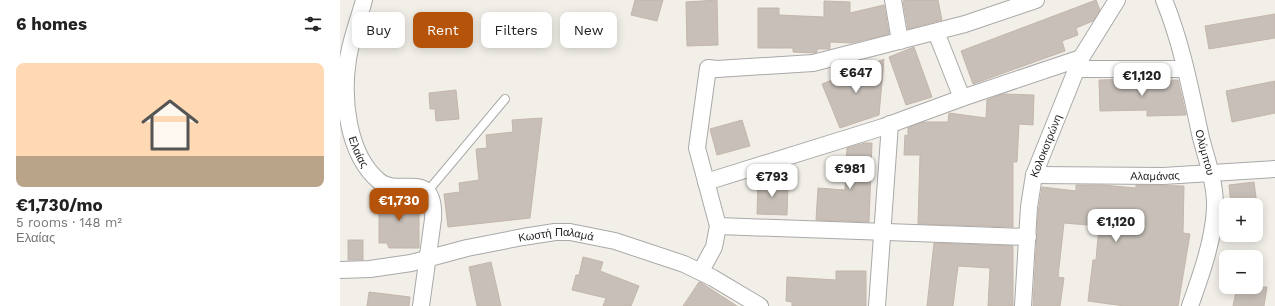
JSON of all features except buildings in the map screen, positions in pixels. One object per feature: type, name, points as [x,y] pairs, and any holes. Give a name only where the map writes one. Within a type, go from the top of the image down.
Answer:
[{"type":"street","name":"Ελαίας","points":[[364,0],[348,59],[346,75],[344,108],[354,144],[365,164],[375,177],[384,184],[394,187],[414,187],[427,192]]},
{"type":"street","points":[[893,0],[900,41]]},
{"type":"street","points":[[701,271],[714,247],[718,226],[697,148],[708,68],[717,69],[805,64],[965,24],[1036,0]]},
{"type":"street","name":"Κολοκοτρώνη","points":[[1023,306],[1030,197],[1034,175],[1079,63],[1117,0]]},
{"type":"street","name":"Ολύμπου","points":[[1164,0],[1185,69],[1214,193],[1214,221],[1206,254],[1190,306]]},
{"type":"street","points":[[936,32],[962,98]]},
{"type":"street","points":[[706,182],[890,124],[962,98],[1079,63],[1185,69]]},
{"type":"street","points":[[877,306],[890,124]]},
{"type":"street","name":"Αλαμάνας","points":[[1034,175],[1163,176],[1275,170]]},
{"type":"street","points":[[421,306],[433,215],[432,201],[427,192]]},
{"type":"street","points":[[718,226],[1028,237]]},
{"type":"street","name":"Κωστή Παλαμά","points":[[340,270],[391,266],[427,260],[467,248],[523,237],[555,232],[570,232],[599,237],[637,247],[701,271],[760,306]]},
{"type":"lane","points":[[427,192],[505,99]]}]
